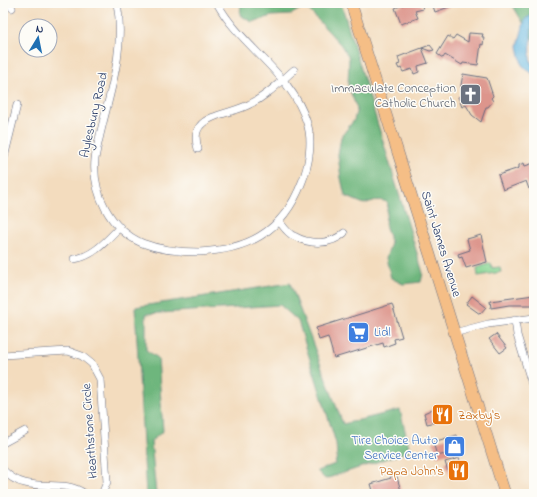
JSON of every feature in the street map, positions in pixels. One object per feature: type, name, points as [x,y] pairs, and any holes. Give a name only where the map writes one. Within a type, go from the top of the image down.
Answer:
[{"type":"main road","name":"Saint James Avenue","points":[[351,3],[505,494]]},
{"type":"street","name":"Aylesbury Road","points":[[117,3],[120,19],[120,42],[117,67],[97,143],[94,171],[99,196],[107,210],[120,227],[143,243],[178,251],[214,251],[246,243],[260,236],[278,221],[297,196],[307,169],[310,143],[308,123],[292,91],[283,79],[236,32],[217,3]]},
{"type":"street","points":[[198,149],[195,139],[200,126],[210,119],[252,103],[294,70]]},
{"type":"street","points":[[3,162],[17,105]]},
{"type":"street","points":[[278,221],[293,236],[314,243],[336,241],[344,233]]},
{"type":"street","points":[[74,260],[83,258],[103,244],[120,227]]},
{"type":"street","points":[[454,333],[488,324],[534,318]]},
{"type":"street","points":[[515,320],[517,335],[534,391]]},
{"type":"street","name":"Hearthstone Circle","points":[[3,355],[68,351],[82,356],[92,364],[100,380],[107,482],[102,494]]},
{"type":"street","points":[[3,443],[25,431]]},
{"type":"street","points":[[3,470],[10,481],[20,488],[34,490],[70,489],[81,491],[85,494]]},
{"type":"green space","points":[[341,3],[423,273],[421,282],[403,284],[391,278],[386,258],[391,243],[385,224],[388,203],[379,200],[364,204],[345,196],[338,155],[341,137],[354,120],[357,109],[348,85],[349,58],[341,45],[307,8],[302,8],[290,15],[272,16],[252,22],[240,15],[241,4]]},
{"type":"green space","points":[[509,3],[534,3],[534,41],[513,6]]},
{"type":"green space","points":[[491,263],[492,268],[500,267],[501,272],[478,276],[477,268]]},
{"type":"green space","points":[[290,283],[343,424],[400,410],[410,451],[325,479],[317,471],[335,464],[337,456],[336,443],[298,321],[280,305],[146,314],[146,350],[158,358],[163,431],[151,441],[156,494],[146,494],[135,307]]},
{"type":"water","points":[[532,15],[530,58],[531,63],[534,64],[534,75],[522,65],[518,46],[525,19]]},
{"type":"building","points":[[402,3],[421,3],[423,9],[415,11],[418,18],[401,24],[395,8],[403,5]]},
{"type":"building","points":[[432,3],[447,3],[449,7],[435,12]]},
{"type":"building","points":[[469,33],[483,34],[482,37],[484,37],[483,45],[481,44],[478,65],[463,63],[462,65],[445,55],[443,58],[437,54],[448,36],[453,39],[456,35],[468,42]]},
{"type":"building","points":[[430,45],[434,50],[430,51],[422,48]]},
{"type":"building","points":[[422,48],[428,63],[418,66],[419,72],[414,74],[412,69],[403,72],[401,68],[399,69],[397,65],[400,64],[398,57]]},
{"type":"building","points":[[463,74],[487,78],[493,96],[491,98],[493,101],[488,107],[486,107],[481,122],[472,115],[466,105],[462,107],[458,97],[462,95],[461,85]]},
{"type":"building","points":[[524,163],[525,166],[534,163],[534,187],[529,189],[526,181],[503,190],[498,175],[519,168],[519,165]]},
{"type":"building","points":[[481,235],[487,262],[466,268],[462,257],[459,258],[458,254],[470,250],[467,239]]},
{"type":"building","points":[[534,295],[534,305],[509,305],[491,308],[490,301]]},
{"type":"building","points":[[472,296],[486,307],[480,314],[466,304]]},
{"type":"building","name":"Lidl","points":[[392,304],[402,337],[394,339],[395,343],[384,347],[383,343],[334,358],[328,337],[319,340],[316,328]]},
{"type":"building","points":[[496,334],[507,348],[500,353],[489,339]]},
{"type":"building","points":[[446,407],[449,416],[441,419],[441,421],[427,424],[424,413],[435,408],[438,409]]},
{"type":"building","points":[[457,435],[462,450],[437,456],[433,442]]},
{"type":"building","points":[[459,458],[464,473],[450,477],[445,462]]},
{"type":"building","points":[[396,474],[402,494],[374,494],[371,484],[391,478],[390,476]]},
{"type":"waterway","points":[[532,15],[534,9]]},
{"type":"place","name":"Immaculate Conception Catholic Church","points":[[471,95]]},
{"type":"place","name":"Lidl","points":[[359,332]]},
{"type":"place","name":"Zaxby's","points":[[442,415]]},
{"type":"place","name":"Tire Choice Auto Service Center","points":[[454,447]]},
{"type":"place","name":"Papa John's","points":[[459,471]]}]
